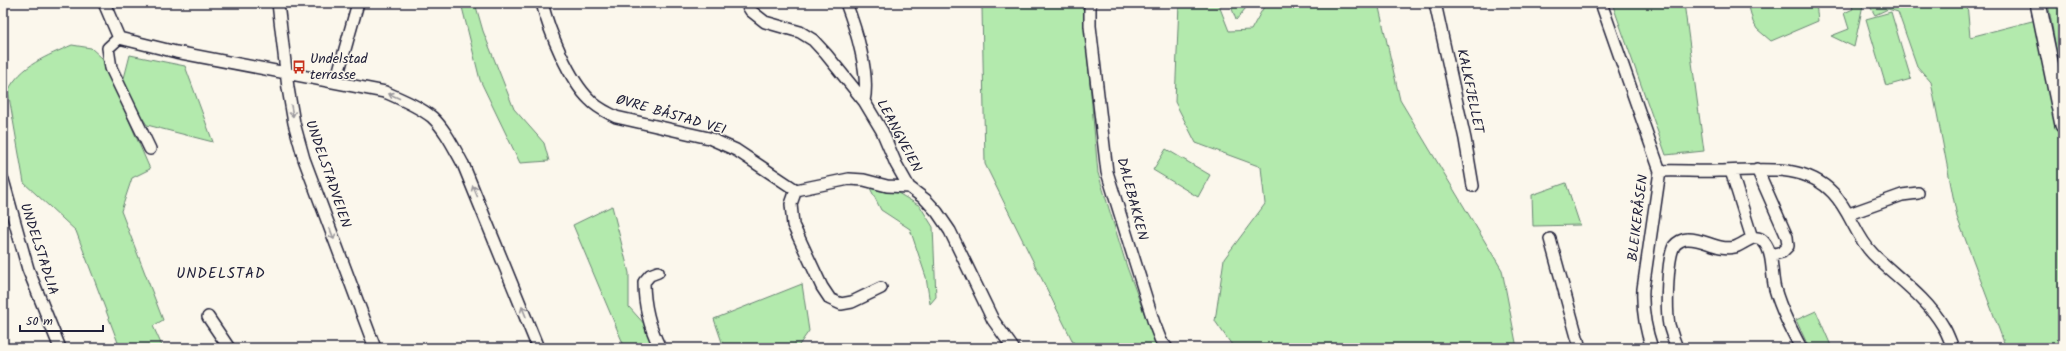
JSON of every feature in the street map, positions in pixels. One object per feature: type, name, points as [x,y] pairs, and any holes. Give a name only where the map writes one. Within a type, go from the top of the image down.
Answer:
[{"type":"main road","points":[[2038,3],[2063,125]]},
{"type":"street","points":[[104,3],[119,38]]},
{"type":"street","name":"UNDELSTADVEIEN","points":[[278,3],[294,123],[304,159],[375,348]]},
{"type":"street","points":[[336,82],[358,3]]},
{"type":"street","name":"ØVRE BÅSTAD VEI","points":[[542,3],[547,23],[559,50],[575,79],[589,100],[602,110],[616,117],[709,138],[736,150],[796,190]]},
{"type":"street","points":[[746,3],[750,11],[765,22],[800,32],[813,40],[864,101]]},
{"type":"street","name":"LEANGVEIEN","points":[[846,3],[865,75],[866,91],[864,101],[882,131],[896,164],[909,187],[926,200],[937,212],[950,232],[993,320],[1013,348]]},
{"type":"street","name":"DALEBAKKEN","points":[[1090,3],[1090,26],[1107,172],[1154,323],[1161,341],[1167,348]]},
{"type":"street","name":"KALKFJELLET","points":[[1435,3],[1465,139],[1473,186]]},
{"type":"street","name":"BLEIKERÅSEN","points":[[1601,3],[1660,171],[1642,305],[1645,328],[1652,348]]},
{"type":"street","points":[[119,38],[176,52],[385,92],[412,104],[432,118],[445,134],[463,164],[538,348]]},
{"type":"street","points":[[119,38],[108,48],[111,68],[150,149]]},
{"type":"street","points":[[1757,169],[1787,237],[1788,246],[1782,252],[1770,255]]},
{"type":"street","points":[[1660,171],[1780,169],[1806,176],[1833,193],[1848,214],[1855,232],[1866,246],[1921,299],[1943,326],[1953,348]]},
{"type":"street","points":[[1731,171],[1752,238]]},
{"type":"street","points":[[881,288],[852,302],[841,304],[830,299],[822,288],[793,225],[791,204],[796,190],[849,179],[864,180],[886,186],[909,187]]},
{"type":"street","name":"UNDELSTADLIA","points":[[3,180],[28,269],[60,348]]},
{"type":"street","points":[[1848,214],[1902,195],[1918,193]]},
{"type":"street","points":[[1677,348],[1669,325],[1668,306],[1670,259],[1675,246],[1686,239],[1703,241],[1712,246],[1724,248],[1735,247],[1752,238],[1760,238],[1765,243],[1770,255],[1775,288],[1787,322],[1801,348]]},
{"type":"street","points":[[1550,239],[1580,348]]},
{"type":"street","points":[[658,272],[650,275],[644,282],[644,296],[646,316],[660,348]]},
{"type":"street","points":[[208,317],[229,348]]},
{"type":"green space","points":[[461,3],[475,3],[483,31],[514,109],[544,143],[549,161],[520,163],[480,80]]},
{"type":"green space","points":[[970,3],[1085,3],[1088,61],[1098,173],[1127,267],[1157,348],[1076,348],[985,164],[982,8]]},
{"type":"green space","points":[[1179,3],[1218,3],[1229,31],[1251,30],[1266,3],[1378,3],[1400,100],[1502,270],[1517,348],[1234,348],[1215,321],[1224,259],[1265,204],[1261,167],[1196,143],[1175,102]]},
{"type":"green space","points":[[1230,3],[1250,3],[1236,20]]},
{"type":"green space","points":[[1612,3],[1684,3],[1704,151],[1666,155]]},
{"type":"green space","points":[[1748,3],[1816,3],[1818,21],[1771,41],[1757,29],[1753,22]]},
{"type":"green space","points":[[1851,3],[1865,3],[1863,5],[1854,47],[1831,36],[1849,29],[1844,13],[1853,9]]},
{"type":"green space","points":[[1868,3],[1967,3],[1970,37],[2036,20],[2063,152],[2063,348],[2006,348],[1957,217],[1931,82],[1917,66],[1898,12],[1888,9],[1875,15]]},
{"type":"green space","points":[[2048,3],[2063,3],[2063,88]]},
{"type":"green space","points":[[1891,12],[1911,79],[1886,86],[1866,19]]},
{"type":"green space","points":[[72,45],[91,48],[102,58],[150,169],[132,178],[121,211],[163,320],[153,326],[163,348],[120,348],[76,231],[24,183],[8,91],[13,82],[27,68],[36,62]]},
{"type":"green space","points":[[130,55],[185,66],[213,142],[147,125],[122,86]]},
{"type":"green space","points":[[1166,149],[1210,175],[1198,197],[1153,170]]},
{"type":"green space","points":[[1566,183],[1580,225],[1533,226],[1532,195]]},
{"type":"green space","points":[[869,186],[898,193],[920,206],[933,227],[936,297],[930,304],[926,277],[910,229],[881,210]]},
{"type":"green space","points":[[612,206],[629,273],[629,307],[647,327],[654,348],[625,348],[573,225]]},
{"type":"green space","points":[[802,284],[809,331],[797,348],[724,348],[714,319]]},
{"type":"green space","points":[[1816,311],[1832,348],[1809,348],[1796,320]]},
{"type":"place","name":"Undelstad terrasse","points":[[299,67]]},
{"type":"district","name":"UNDELSTAD","points":[[221,274]]}]
